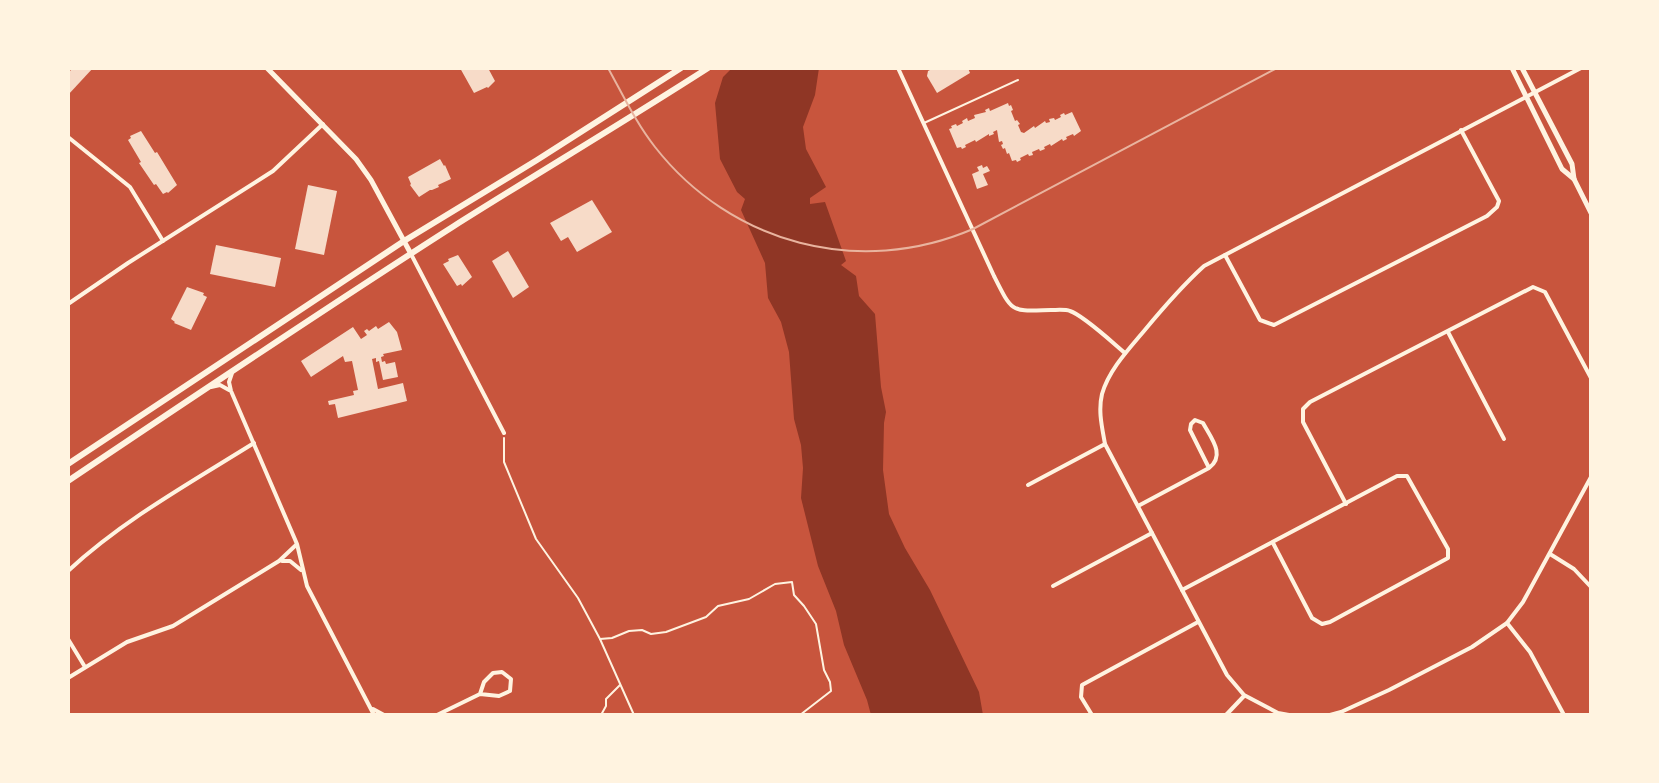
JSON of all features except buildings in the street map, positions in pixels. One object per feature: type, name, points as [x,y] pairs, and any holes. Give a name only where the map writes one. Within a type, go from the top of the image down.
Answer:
[{"type":"main road","points":[[267,68],[365,171],[411,254]]},
{"type":"main road","points":[[68,464],[404,241],[681,68]]},
{"type":"main road","points":[[68,481],[411,254],[708,68]]},
{"type":"main road","points":[[1512,68],[1562,169],[1574,179]]},
{"type":"main road","points":[[1522,68],[1572,164],[1574,179],[1591,213]]},
{"type":"main road","points":[[537,160],[543,170]]},
{"type":"street","points":[[898,68],[994,276],[1011,305],[1020,311],[1068,310],[1126,353]]},
{"type":"street","points":[[1289,715],[1278,713],[1244,695],[1227,675],[1198,622],[1105,444],[1100,420],[1102,395],[1110,375],[1180,287],[1204,266],[1581,68]]},
{"type":"street","points":[[68,304],[273,171],[323,124]]},
{"type":"street","points":[[1225,255],[1260,320],[1274,325],[1487,216],[1499,201],[1461,130]]},
{"type":"street","points":[[68,137],[130,187],[163,241]]},
{"type":"street","points":[[411,254],[504,433]]},
{"type":"street","points":[[1346,504],[1303,422],[1303,409],[1310,402],[1533,287],[1545,292],[1591,378]]},
{"type":"street","points":[[1448,332],[1504,439]]},
{"type":"street","points":[[232,372],[229,382],[231,391],[297,544],[307,586],[374,715]]},
{"type":"street","points":[[209,387],[220,385],[231,391]]},
{"type":"street","points":[[1138,506],[1209,468],[1216,463],[1218,451],[1203,423],[1195,420],[1190,430],[1209,468]]},
{"type":"street","points":[[68,571],[132,519],[254,443]]},
{"type":"street","points":[[1028,485],[1105,444]]},
{"type":"street","points":[[1182,590],[1397,476],[1407,476],[1448,549],[1448,558],[1322,624],[1312,618],[1273,543]]},
{"type":"street","points":[[1330,715],[1389,690],[1472,647],[1507,623],[1523,602],[1591,477]]},
{"type":"street","points":[[1053,586],[1152,533]]},
{"type":"street","points":[[68,678],[127,642],[173,626],[279,561],[297,544]]},
{"type":"street","points":[[1550,554],[1574,569],[1591,587]]},
{"type":"street","points":[[279,561],[290,561],[303,572]]},
{"type":"street","points":[[1092,715],[1081,697],[1082,685],[1198,622]]},
{"type":"street","points":[[1507,623],[1530,652],[1564,715]]},
{"type":"street","points":[[68,639],[85,667]]},
{"type":"street","points":[[437,715],[480,694],[499,696],[510,691],[511,679],[502,672],[493,673],[484,682],[480,694]]},
{"type":"street","points":[[1226,715],[1244,695]]},
{"type":"street","points":[[371,708],[384,715]]},
{"type":"lane","points":[[923,123],[1018,80]]},
{"type":"path","points":[[504,433],[504,462],[536,539],[578,598],[634,715]]},
{"type":"path","points":[[600,639],[629,631],[642,630],[651,634],[666,632],[706,617],[718,606],[749,599],[775,584],[792,582],[794,595],[816,624],[831,691],[800,715]]},
{"type":"path","points":[[601,715],[606,699],[620,684]]},
{"type":"shaded area","points":[[732,68],[819,68],[815,95],[803,127],[806,149],[826,187],[810,198],[810,204],[825,202],[846,261],[841,265],[856,276],[859,296],[875,314],[886,412],[883,470],[889,514],[979,692],[983,715],[871,715],[818,566],[801,498],[803,468],[794,419],[789,352],[781,322],[768,298],[765,263],[741,210],[745,199],[737,192],[720,159],[715,103],[723,77]]},
{"type":"railway","points":[[608,68],[655,147],[686,180],[721,208],[759,228],[800,243],[842,250],[886,250],[930,244],[973,229],[1277,68]]}]
